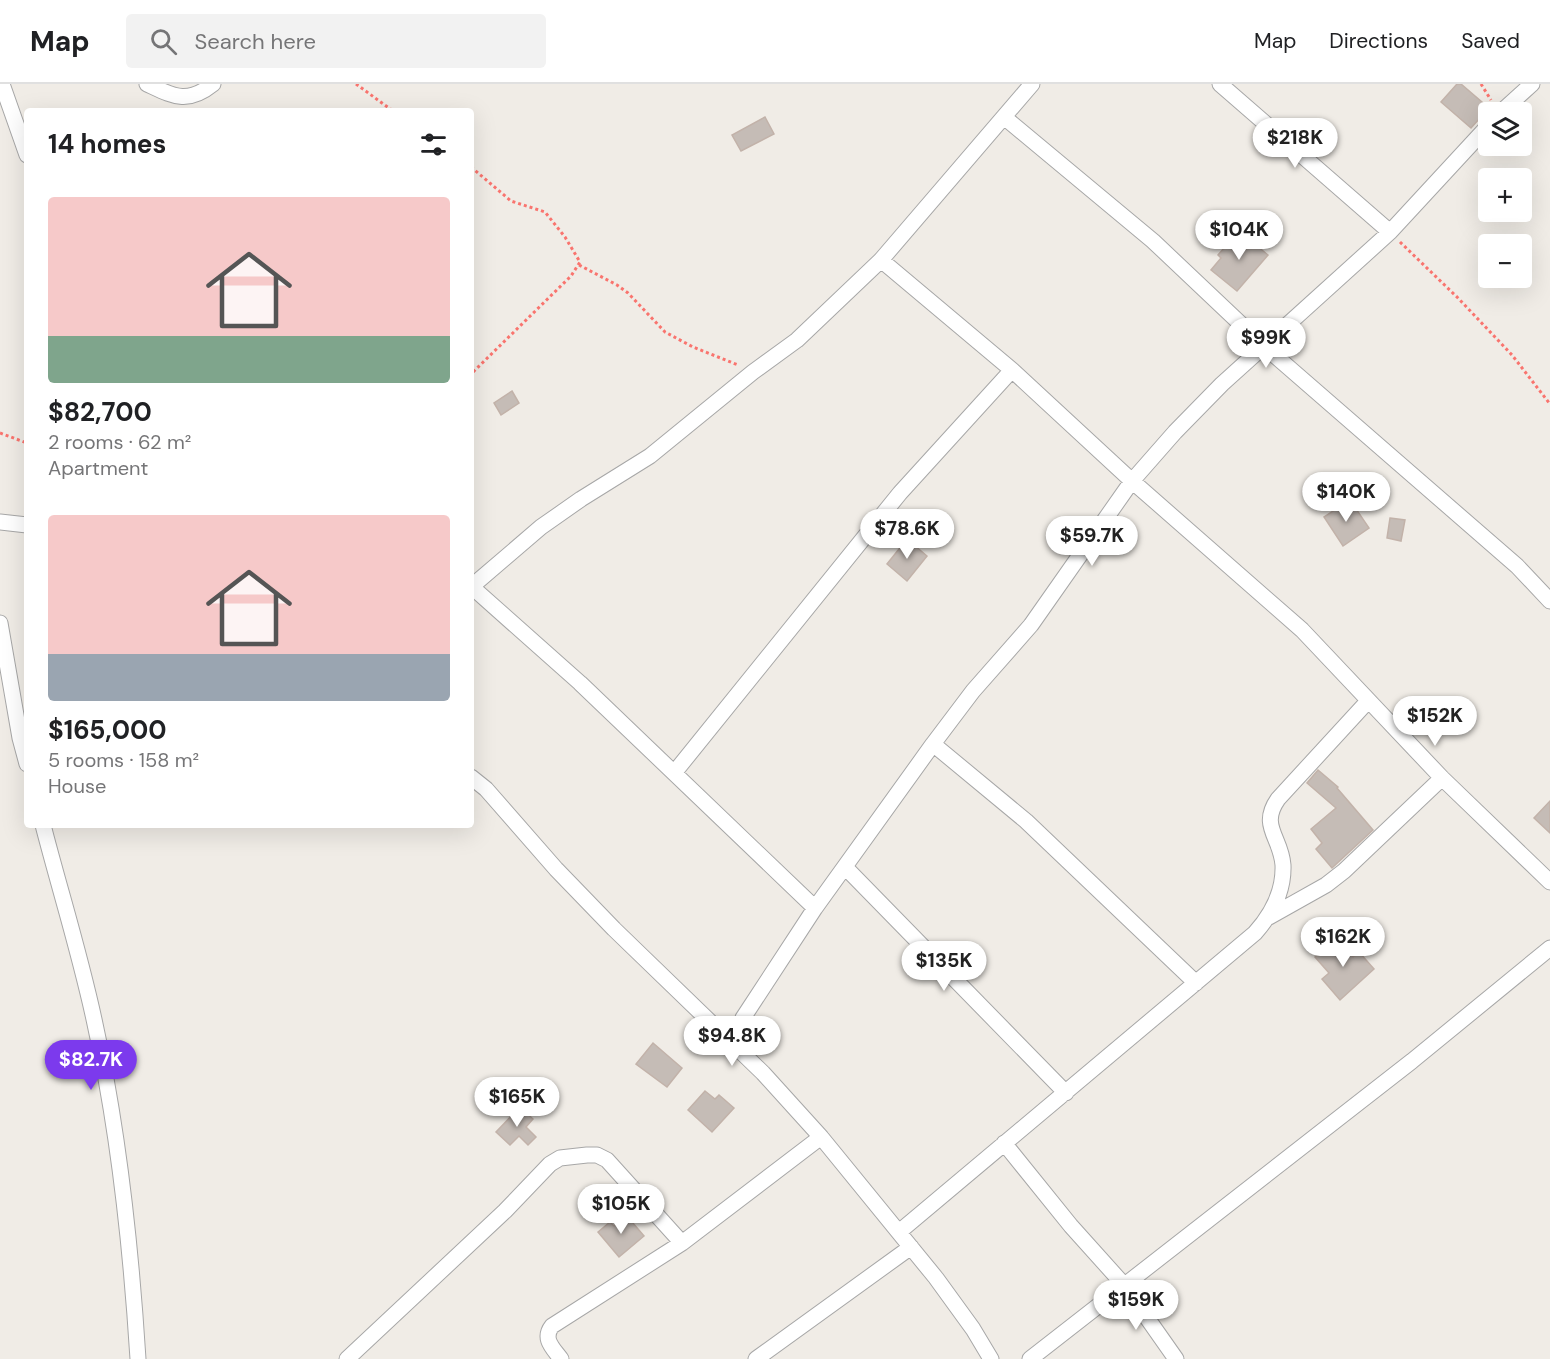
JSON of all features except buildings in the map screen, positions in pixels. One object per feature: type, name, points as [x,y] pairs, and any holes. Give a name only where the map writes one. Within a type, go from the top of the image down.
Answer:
[{"type":"street","points":[[2,84],[24,146]]},
{"type":"street","points":[[147,84],[183,98],[203,92],[213,84]]},
{"type":"street","points":[[474,584],[541,527],[581,499],[651,456],[753,372],[797,340],[881,260],[1032,84]]},
{"type":"street","points":[[1220,84],[1390,232]]},
{"type":"street","points":[[1506,102],[1533,84]]},
{"type":"street","points":[[1004,117],[1153,241],[1264,346],[1517,566],[1550,601]]},
{"type":"street","points":[[738,1050],[743,1018],[815,908],[973,691],[1037,617],[1132,481],[1174,432],[1264,346],[1390,232],[1478,137]]},
{"type":"street","points":[[881,260],[1012,370],[1132,481],[1302,630],[1442,777],[1550,882]]},
{"type":"street","points":[[674,773],[900,493],[1012,370]]},
{"type":"street","points":[[0,522],[24,525]]},
{"type":"street","points":[[474,590],[580,683],[815,908]]},
{"type":"street","points":[[0,623],[24,753]]},
{"type":"street","points":[[1269,917],[1280,886],[1283,867],[1280,851],[1269,822],[1271,809],[1368,701]]},
{"type":"street","points":[[933,744],[1026,821],[1196,983]]},
{"type":"street","points":[[899,1232],[1255,933],[1269,917],[1326,885],[1344,871],[1442,777]]},
{"type":"street","points":[[474,779],[486,789],[556,869],[763,1073],[821,1137],[911,1247],[974,1329],[991,1359]]},
{"type":"street","points":[[44,828],[95,1023],[111,1106],[134,1299],[138,1359]]},
{"type":"street","points":[[845,867],[1066,1093]]},
{"type":"street","points":[[1030,1359],[1359,1103],[1550,948]]},
{"type":"street","points":[[561,1359],[547,1340],[547,1333],[552,1326],[682,1243],[821,1137]]},
{"type":"street","points":[[1004,1143],[1071,1226],[1124,1285],[1176,1359]]},
{"type":"street","points":[[347,1359],[506,1211],[550,1164],[560,1158],[597,1155],[607,1160],[682,1243]]},
{"type":"street","points":[[756,1359],[911,1247]]},
{"type":"path","points":[[356,84],[389,108]]},
{"type":"path","points":[[1481,84],[1493,102]]},
{"type":"path","points":[[474,170],[511,201],[545,212],[579,259],[579,265],[571,276],[474,371]]},
{"type":"path","points":[[1390,232],[1458,298],[1512,355],[1550,404]]},
{"type":"path","points":[[579,265],[617,285],[672,336],[753,372]]},
{"type":"path","points":[[0,433],[24,442]]}]
